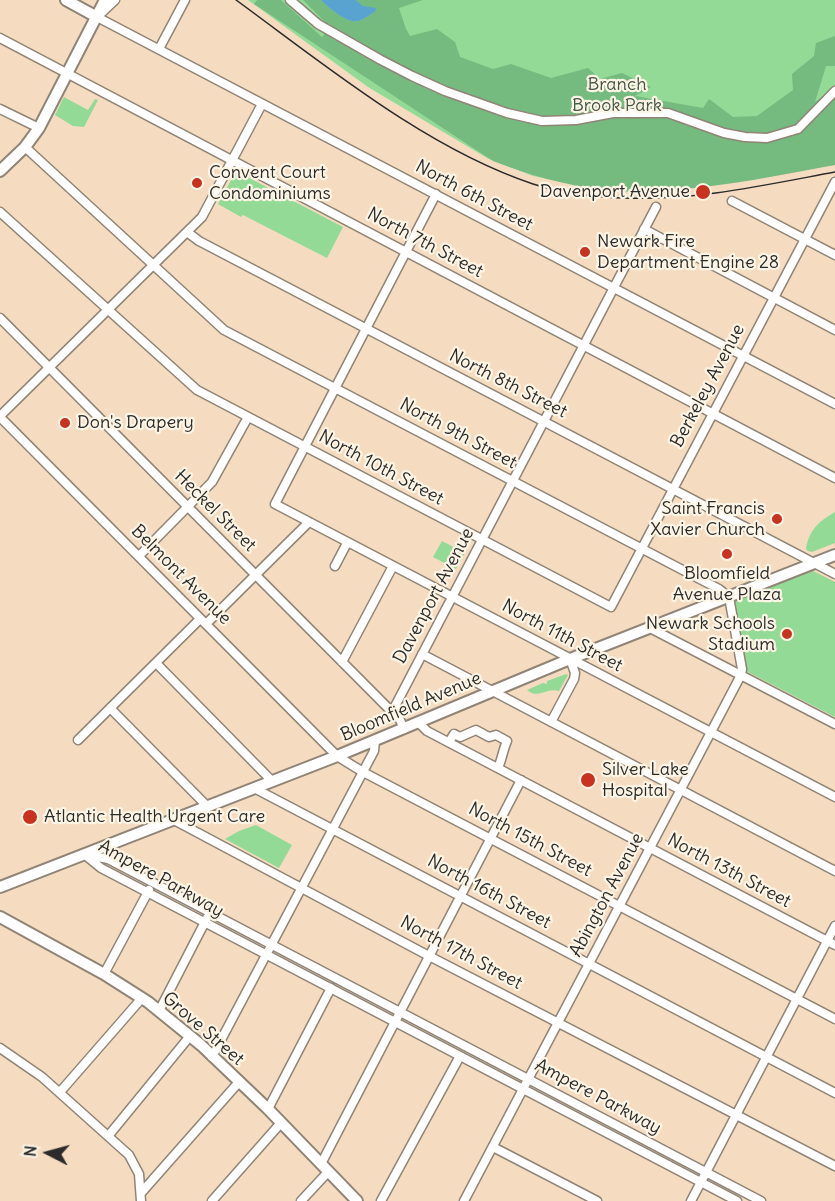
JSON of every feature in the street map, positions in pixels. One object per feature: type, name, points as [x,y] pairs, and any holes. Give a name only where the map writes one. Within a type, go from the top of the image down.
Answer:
[{"type":"main road","points":[[66,0],[98,17]]},
{"type":"main road","points":[[0,171],[25,147],[39,128],[105,0]]},
{"type":"main road","name":"Bloomfield Avenue","points":[[0,887],[375,741],[570,659],[835,555]]},
{"type":"main road","name":"Grove Street","points":[[0,917],[104,974],[159,1011],[190,1036],[268,1109],[280,1124],[357,1201]]},
{"type":"street","points":[[98,17],[115,0]]},
{"type":"street","points":[[159,49],[185,0]]},
{"type":"street","points":[[290,0],[318,24],[412,76],[445,91],[542,121],[576,120],[613,112],[668,113],[724,133],[767,138],[798,129],[835,91]]},
{"type":"street","name":"North 6th Street","points":[[98,17],[835,404]]},
{"type":"street","name":"North 7th Street","points":[[0,38],[835,478]]},
{"type":"street","points":[[0,416],[202,217],[262,104]]},
{"type":"street","points":[[0,109],[39,128]]},
{"type":"street","name":"North 9th Street","points":[[25,147],[224,330],[723,591],[729,597]]},
{"type":"street","name":"Berkeley Avenue","points":[[611,607],[835,182]]},
{"type":"street","points":[[305,446],[436,194]]},
{"type":"street","points":[[732,201],[835,255]]},
{"type":"street","name":"Davenport Avenue","points":[[392,712],[656,207]]},
{"type":"street","name":"North 10th Street","points":[[0,212],[199,391],[611,607]]},
{"type":"street","points":[[644,229],[835,330]]},
{"type":"street","name":"North 8th Street","points":[[187,232],[199,241],[835,574]]},
{"type":"street","name":"Heckel Street","points":[[0,318],[400,720],[404,729]]},
{"type":"street","name":"Belmont Avenue","points":[[0,416],[337,756]]},
{"type":"street","points":[[139,556],[214,480],[248,417]]},
{"type":"street","name":"North 11th Street","points":[[305,446],[275,504],[835,797]]},
{"type":"street","points":[[78,740],[156,663],[256,575],[309,522]]},
{"type":"street","points":[[335,566],[348,543]]},
{"type":"street","points":[[342,662],[393,566]]},
{"type":"street","points":[[729,597],[742,669],[741,675]]},
{"type":"street","points":[[650,628],[835,724]]},
{"type":"street","points":[[422,654],[835,871]]},
{"type":"street","points":[[551,722],[574,679],[575,673],[570,659]]},
{"type":"street","points":[[156,663],[272,781]]},
{"type":"street","name":"Abington Avenue","points":[[464,1201],[741,675]]},
{"type":"street","points":[[110,708],[207,806]]},
{"type":"street","name":"North 13th Street","points":[[419,723],[427,731],[831,943]]},
{"type":"street","points":[[449,742],[454,734],[460,737],[476,730],[489,737],[496,735],[507,741],[501,753],[502,760],[498,768]]},
{"type":"street","points":[[213,1057],[270,944],[374,751],[375,741]]},
{"type":"street","name":"North 15th Street","points":[[337,756],[363,772],[835,1018]]},
{"type":"street","points":[[301,1201],[325,1168],[400,1012],[521,780]]},
{"type":"street","name":"North 16th Street","points":[[254,788],[835,1093]]},
{"type":"street","name":"North 17th Street","points":[[172,819],[429,956],[835,1166]]},
{"type":"street","name":"Ampere Parkway","points":[[84,854],[108,859],[153,882],[761,1201]]},
{"type":"street","name":"Ampere Parkway","points":[[84,854],[101,868],[147,893],[737,1201]]},
{"type":"street","points":[[104,974],[153,882]]},
{"type":"street","points":[[159,1011],[210,913]]},
{"type":"street","points":[[691,1201],[797,998],[831,943],[835,926]]},
{"type":"street","points":[[268,1109],[331,988]]},
{"type":"street","points":[[60,1092],[142,998]]},
{"type":"street","points":[[109,1135],[190,1036]]},
{"type":"street","points":[[0,1048],[42,1077],[129,1155],[139,1174],[141,1197]]},
{"type":"street","points":[[381,1201],[460,1056]]},
{"type":"street","points":[[141,1197],[239,1082]]},
{"type":"street","points":[[212,1201],[280,1124]]},
{"type":"street","points":[[493,1147],[597,1201]]},
{"type":"green space","name":"Branch Brook Park","points":[[248,0],[835,0],[835,165],[675,189],[642,191],[605,190],[533,176],[487,158],[368,87]]},
{"type":"green space","points":[[257,0],[281,0],[322,37],[330,27],[303,0],[321,0],[338,14],[349,20],[358,21],[375,12],[356,0],[423,0],[399,8],[410,36],[437,29],[455,42],[460,57],[493,69],[511,64],[551,78],[588,68],[600,79],[622,73],[651,87],[635,96],[703,108],[709,99],[733,117],[757,116],[793,90],[792,74],[814,56],[816,43],[835,36],[835,66],[826,66],[815,102],[835,88],[835,165],[719,185],[659,191],[603,190],[547,179],[493,161],[254,4]]},
{"type":"green space","points":[[64,97],[88,110],[95,99],[98,100],[84,127],[73,126],[55,115]]},
{"type":"green space","points":[[236,171],[343,227],[327,258],[218,204]]},
{"type":"green space","points":[[835,512],[835,543],[812,552],[808,551],[807,542],[812,531]]},
{"type":"green space","points":[[442,541],[465,553],[456,569],[433,557]]},
{"type":"green space","name":"Newark Schools Stadium","points":[[811,570],[835,582],[835,717],[744,670],[732,598]]},
{"type":"green space","points":[[568,675],[559,691],[535,694],[527,690],[543,683],[547,684],[547,681]]},
{"type":"green space","points":[[256,825],[292,845],[279,868],[225,839]]},
{"type":"water","points":[[321,0],[356,0],[363,6],[376,8],[375,12],[362,20],[354,21],[338,14]]},
{"type":"tram line","points":[[236,0],[341,78],[416,128],[493,169],[533,184],[589,196],[676,197],[756,187],[835,172]]},
{"type":"place","name":"Convent Court Condominiums","points":[[197,183]]},
{"type":"place","name":"Davenport Avenue","points":[[703,192]]},
{"type":"place","name":"Newark Fire Department Engine 28","points":[[585,252]]},
{"type":"place","name":"Don's Drapery","points":[[65,423]]},
{"type":"place","name":"Saint Francis Xavier Church","points":[[777,519]]},
{"type":"place","name":"Bloomfield Avenue Plaza","points":[[727,554]]},
{"type":"place","name":"Newark Schools Stadium","points":[[787,634]]},
{"type":"place","name":"Silver Lake Hospital","points":[[588,780]]},
{"type":"place","name":"Atlantic Health Urgent Care","points":[[30,817]]}]
